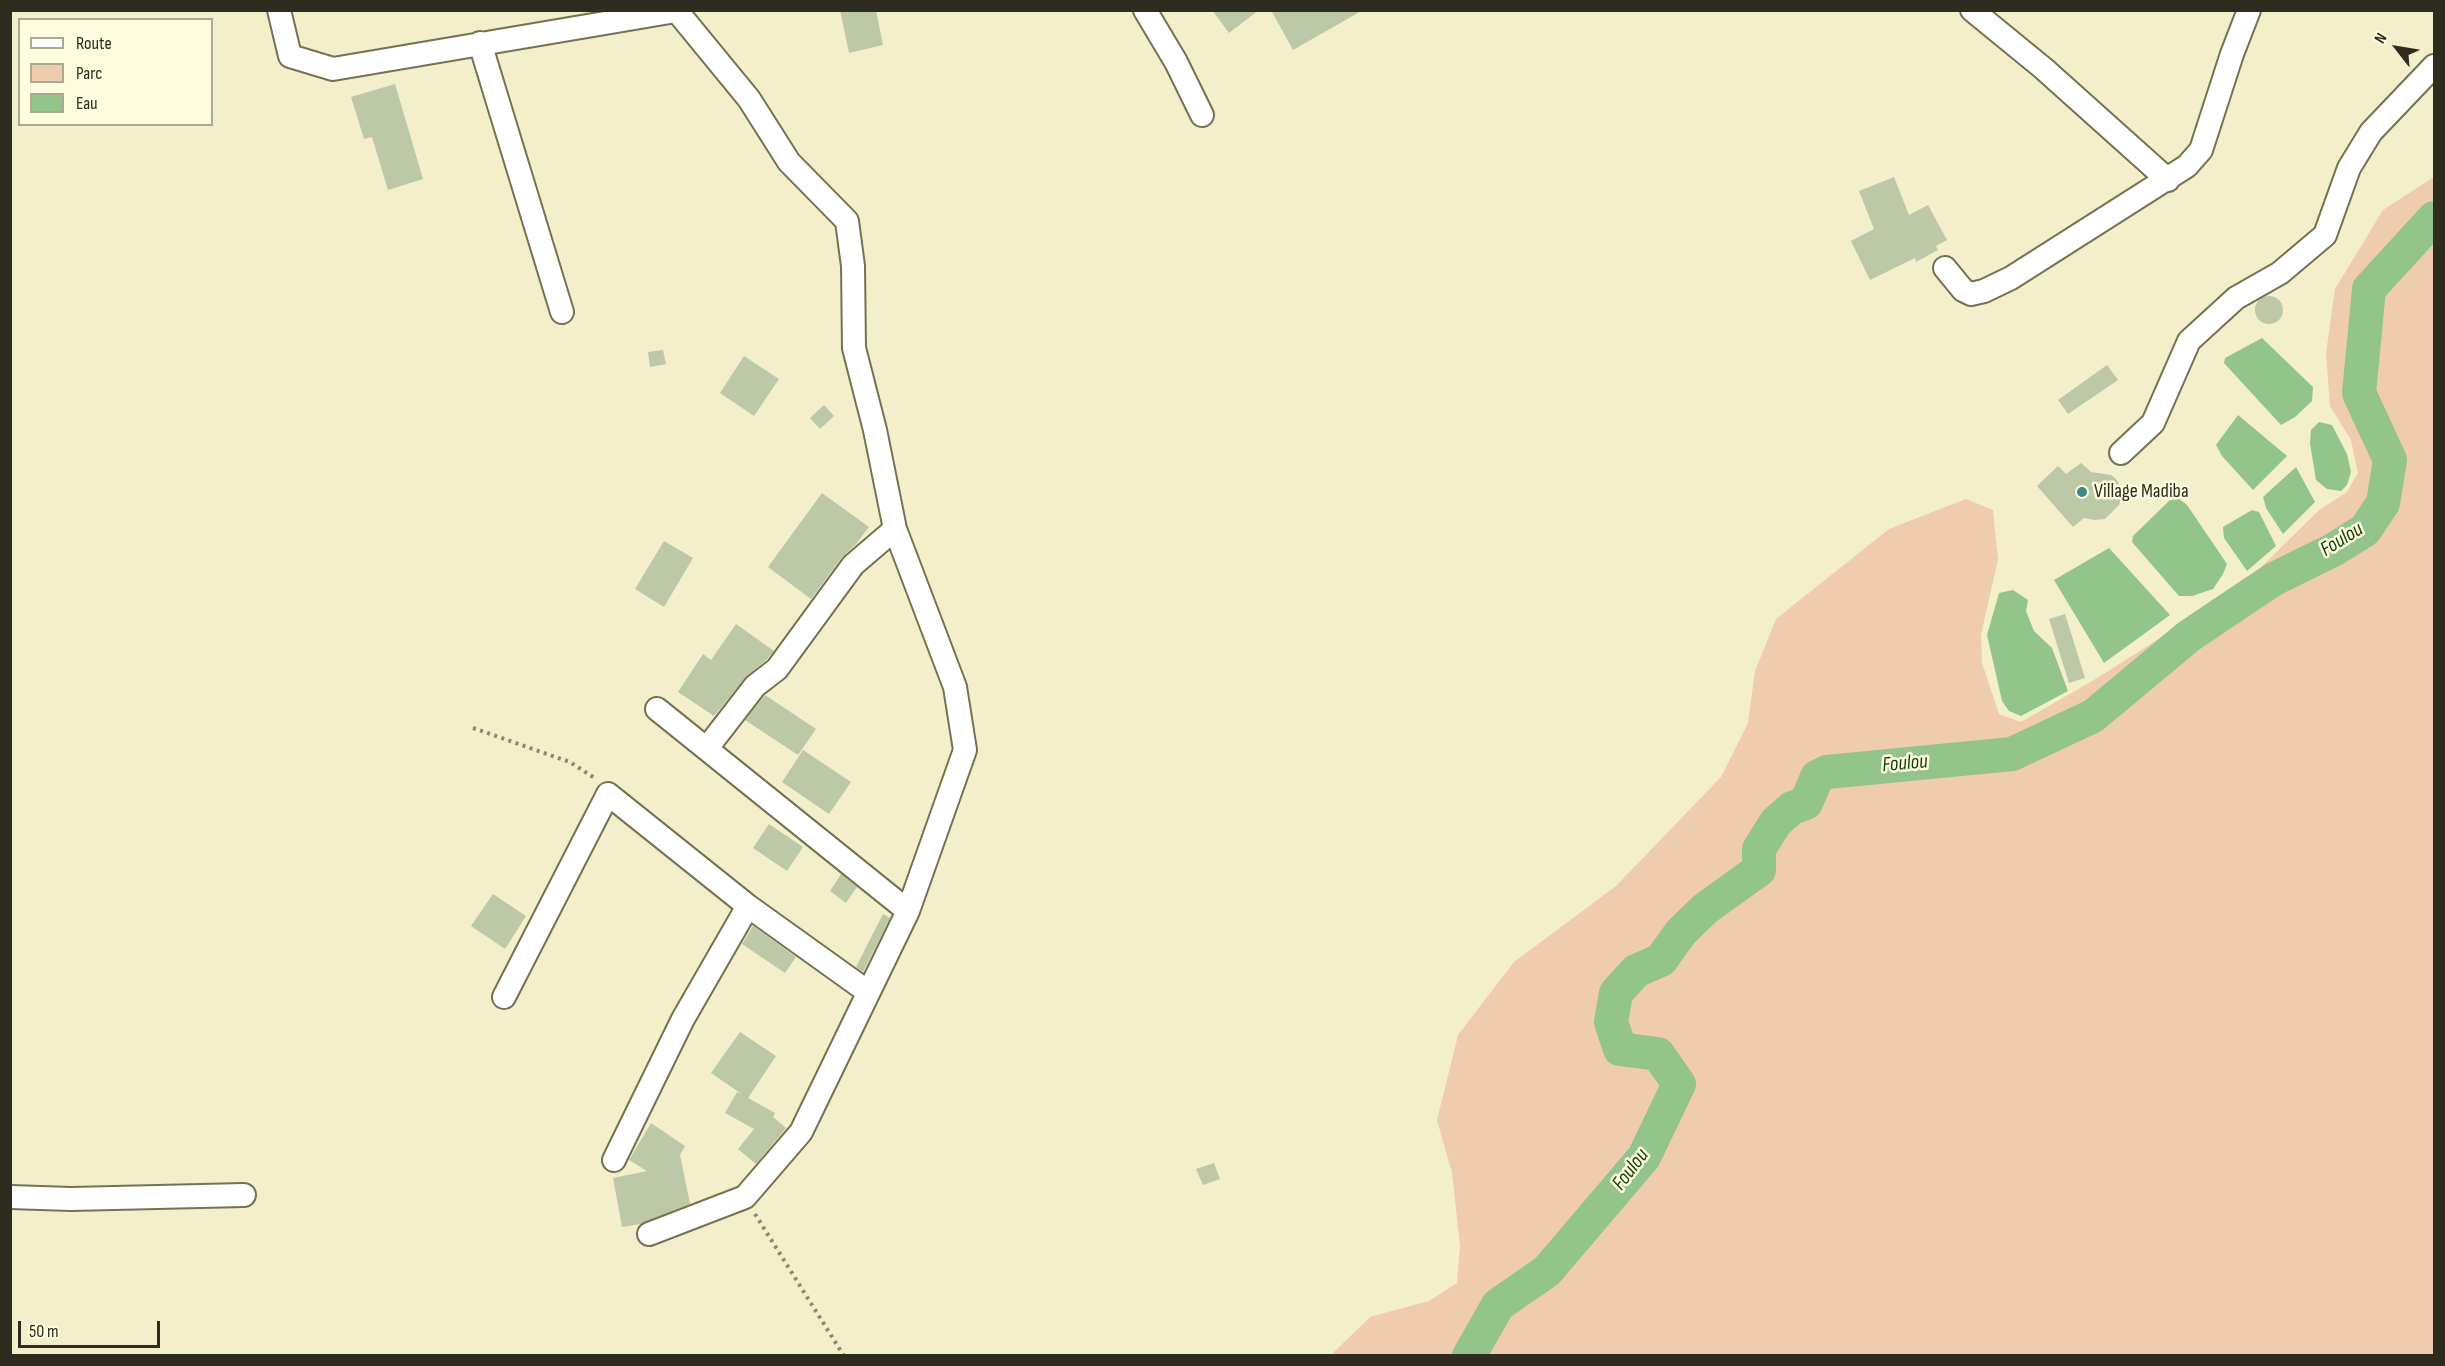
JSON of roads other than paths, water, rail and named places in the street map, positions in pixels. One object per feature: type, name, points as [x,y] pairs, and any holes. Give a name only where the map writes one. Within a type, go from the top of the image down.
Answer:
[{"type":"street","points":[[279,10],[290,56],[333,69],[676,11],[749,99],[789,162],[847,221],[853,266],[854,348],[875,430],[895,529],[955,687],[965,750],[908,911],[801,1132],[745,1197],[649,1234]]},
{"type":"street","points":[[1145,10],[1176,62],[1202,115]]},
{"type":"street","points":[[1972,10],[2043,69],[2168,180]]},
{"type":"street","points":[[1945,268],[1963,290],[1971,294],[1984,291],[2011,278],[2187,166],[2201,150],[2232,54],[2249,10]]},
{"type":"street","points":[[480,43],[562,312]]},
{"type":"street","points":[[2121,453],[2153,423],[2189,341],[2236,298],[2280,273],[2325,235],[2349,168],[2371,132],[2434,66]]},
{"type":"street","points":[[706,748],[755,686],[777,669],[853,565],[895,529]]},
{"type":"street","points":[[657,709],[908,911]]},
{"type":"street","points":[[504,997],[608,794],[748,906],[868,992]]},
{"type":"street","points":[[614,1160],[684,1019],[748,906]]},
{"type":"street","points":[[10,1197],[70,1199],[244,1195]]},
{"type":"water","points":[[2262,338],[2313,387],[2312,401],[2295,417],[2281,425],[2224,363],[2225,358]]},
{"type":"water","points":[[2238,415],[2287,456],[2253,490],[2222,456],[2216,445]]},
{"type":"water","points":[[2319,422],[2332,425],[2347,454],[2351,472],[2347,485],[2341,491],[2327,489],[2316,480],[2310,443],[2311,430]]},
{"type":"water","points":[[2296,467],[2315,502],[2283,534],[2266,508],[2263,497]]},
{"type":"water","points":[[2179,499],[2187,505],[2227,564],[2213,589],[2192,596],[2179,596],[2132,542],[2133,536],[2170,500]]},
{"type":"water","points":[[2252,510],[2259,512],[2276,546],[2247,571],[2224,538],[2223,527]]},
{"type":"water","points":[[2109,548],[2170,615],[2104,663],[2054,580]]},
{"type":"water","points":[[2013,590],[2028,600],[2026,611],[2034,631],[2052,648],[2068,691],[2021,716],[2009,711],[2002,701],[1987,635],[1999,593]]},
{"type":"waterway","name":"Foulou","points":[[1469,1356],[1498,1305],[1547,1271],[1644,1157],[1679,1084],[1658,1054],[1620,1049],[1611,1022],[1616,993],[1636,971],[1661,960],[1681,932],[1706,908],[1759,870],[1759,849],[1776,822],[1792,808],[1806,803],[1817,777],[1827,772],[2012,754],[2093,716],[2189,636],[2274,579],[2333,550],[2365,530],[2383,503],[2390,460],[2359,393],[2369,289],[2434,218]]},
{"type":"place","name":"Village Madiba","points":[[2082,492]]}]
